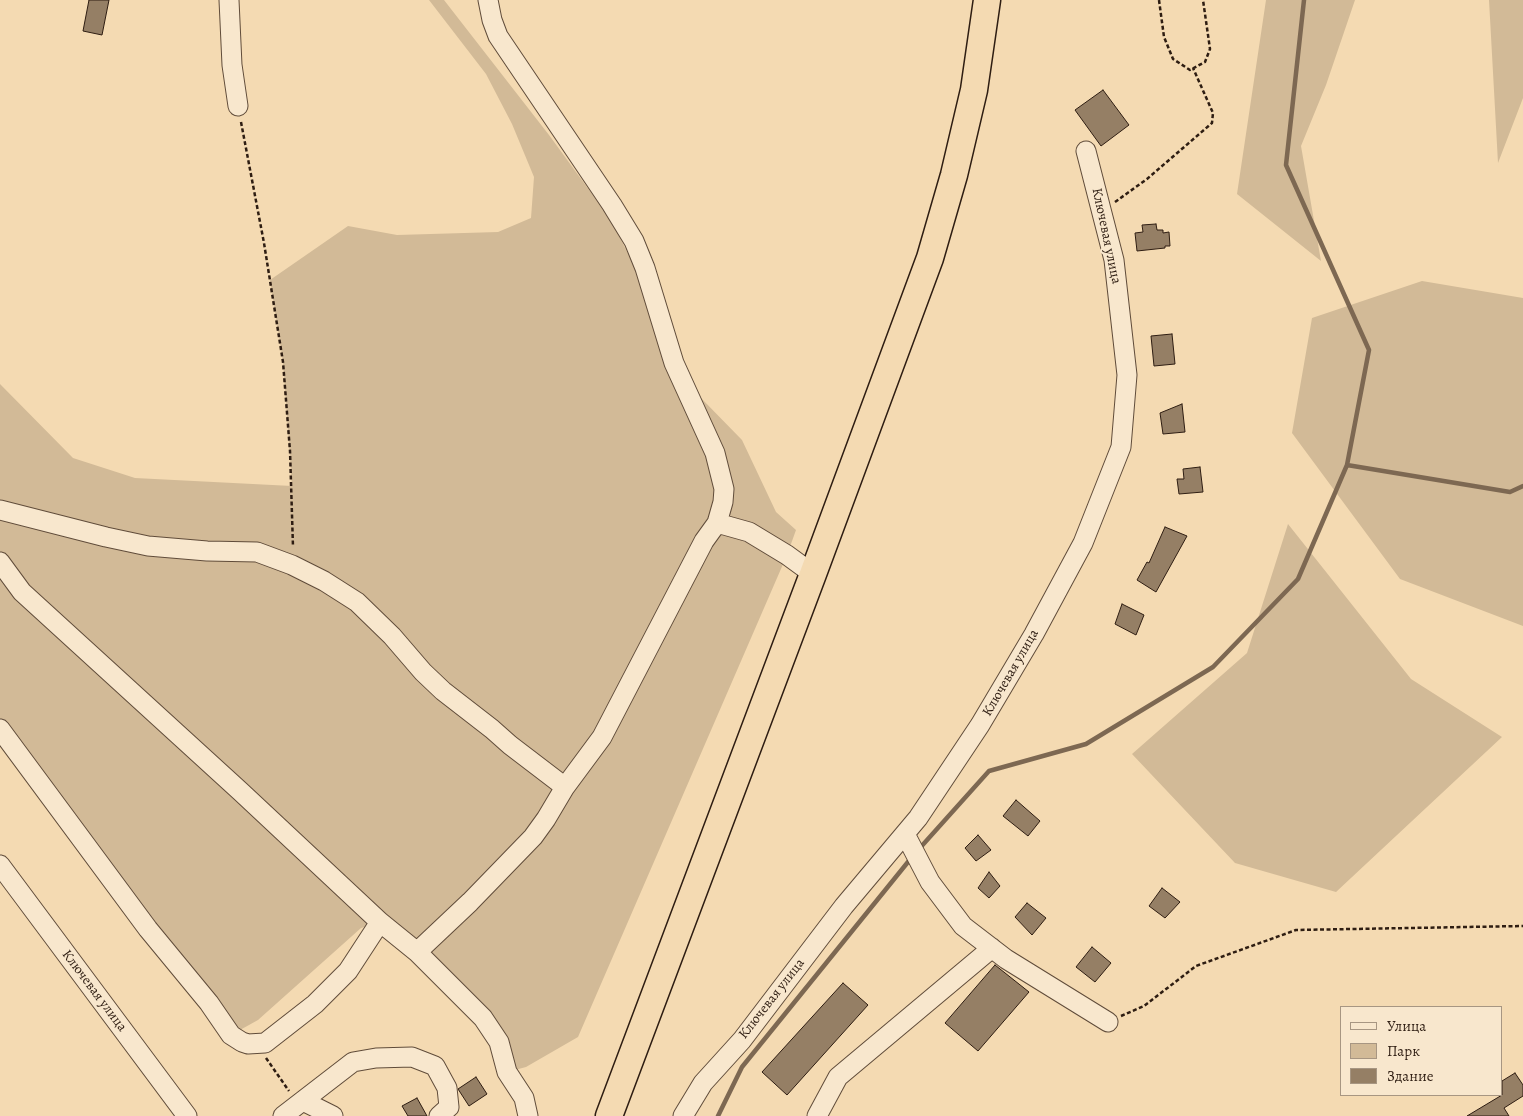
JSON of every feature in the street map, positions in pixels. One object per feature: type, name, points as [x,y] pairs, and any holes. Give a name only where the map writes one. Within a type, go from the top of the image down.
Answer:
[{"type":"highway","points":[[609,1116],[930,258],[954,175],[974,90],[987,0]]},
{"type":"street","points":[[229,0],[232,66],[238,106]]},
{"type":"street","points":[[417,952],[470,902],[533,837],[565,787],[602,737],[704,541],[718,523],[724,502],[724,489],[715,453],[674,363],[645,268],[634,241],[612,205],[498,36],[488,0]]},
{"type":"street","name":"Ключевая улица","points":[[683,1116],[703,1083],[742,1040],[844,906],[918,818],[980,725],[1034,634],[1083,543],[1121,447],[1127,375],[1114,260],[1086,151]]},
{"type":"street","points":[[0,510],[148,546],[207,551],[257,552],[292,565],[324,581],[357,602],[392,636],[423,672],[510,745],[565,787]]},
{"type":"street","points":[[718,523],[749,532],[787,555],[813,574]]},
{"type":"street","points":[[0,562],[22,592],[380,922],[417,952],[483,1018],[499,1042],[507,1072],[524,1098],[528,1116]]},
{"type":"street","points":[[0,729],[148,929],[209,1003],[231,1035],[248,1044],[265,1043],[316,1004],[348,971],[380,922]]},
{"type":"street","points":[[905,834],[930,882],[963,926],[1006,959],[1108,1022]]},
{"type":"street","name":"Ключевая улица","points":[[0,865],[187,1116]]},
{"type":"street","points":[[817,1116],[838,1077],[992,948]]},
{"type":"street","points":[[295,1107],[353,1062],[376,1058],[412,1057],[435,1066],[448,1088],[448,1108],[439,1116]]},
{"type":"street","points":[[295,1107],[333,1116]]},
{"type":"path","points":[[1159,0],[1164,37],[1173,59],[1190,70],[1205,62],[1210,49],[1203,0]]},
{"type":"path","points":[[1102,212],[1147,179],[1212,123],[1213,113],[1193,68]]},
{"type":"path","points":[[238,106],[283,362],[294,538],[292,565]]},
{"type":"path","points":[[1108,1022],[1144,1006],[1196,966],[1296,930],[1523,926]]},
{"type":"path","points":[[257,1044],[295,1107]]},
{"type":"green space","points":[[429,0],[444,0],[549,135],[611,220],[700,397],[742,440],[776,512],[796,530],[787,555],[578,1037],[526,1067],[507,1072],[499,1042],[380,922],[361,928],[258,1020],[231,1035],[0,729],[0,384],[73,458],[135,478],[292,486],[283,362],[270,280],[348,226],[397,235],[498,232],[531,218],[534,177],[512,124],[486,74]]},
{"type":"green space","points":[[1266,0],[1355,0],[1326,85],[1301,146],[1321,261],[1237,194]]},
{"type":"green space","points":[[1489,0],[1523,0],[1523,98],[1498,163]]},
{"type":"green space","points":[[1422,281],[1523,298],[1523,626],[1400,579],[1292,433],[1312,318]]},
{"type":"green space","points":[[1288,524],[1411,679],[1502,737],[1336,892],[1235,863],[1132,754],[1247,653]]},
{"type":"building","points":[[89,0],[109,0],[102,35],[83,31]]},
{"type":"building","points":[[1103,90],[1129,125],[1101,146],[1075,110]]},
{"type":"building","points":[[1156,224],[1157,230],[1163,230],[1163,233],[1169,232],[1170,246],[1137,251],[1135,233],[1143,232],[1142,225]]},
{"type":"building","points":[[1172,334],[1175,364],[1154,366],[1151,336]]},
{"type":"building","points":[[1182,404],[1185,432],[1163,434],[1160,413]]},
{"type":"building","points":[[1200,467],[1203,492],[1179,494],[1177,479],[1184,479],[1183,469]]},
{"type":"building","points":[[1165,527],[1187,536],[1156,592],[1137,580],[1147,562],[1149,563]]},
{"type":"building","points":[[1122,604],[1144,615],[1136,635],[1115,624]]},
{"type":"building","points":[[1016,800],[1040,821],[1028,836],[1003,816]]},
{"type":"building","points":[[978,835],[991,850],[976,861],[965,848]]},
{"type":"building","points":[[989,872],[1000,886],[989,898],[978,888]]},
{"type":"building","points":[[1162,888],[1180,902],[1165,918],[1149,906]]},
{"type":"building","points":[[1027,903],[1046,918],[1032,935],[1015,917]]},
{"type":"building","points":[[1092,947],[1111,963],[1095,982],[1076,967]]},
{"type":"building","points":[[995,965],[1029,992],[978,1051],[945,1023]]},
{"type":"building","points":[[843,983],[868,1005],[787,1095],[762,1072]]},
{"type":"building","points":[[1515,1073],[1523,1085],[1523,1096],[1504,1108],[1509,1116],[1467,1116],[1503,1096],[1503,1080]]},
{"type":"building","points":[[476,1077],[487,1094],[469,1106],[458,1089]]},
{"type":"building","points":[[417,1098],[427,1116],[408,1116],[402,1106]]},
{"type":"waterway","points":[[919,849],[989,771],[1086,744],[1213,667],[1298,579],[1347,465],[1369,350],[1286,165],[1304,0]]},
{"type":"waterway","points":[[1347,465],[1510,492],[1523,486]]},
{"type":"waterway","points":[[718,1116],[742,1067],[912,857]]}]
